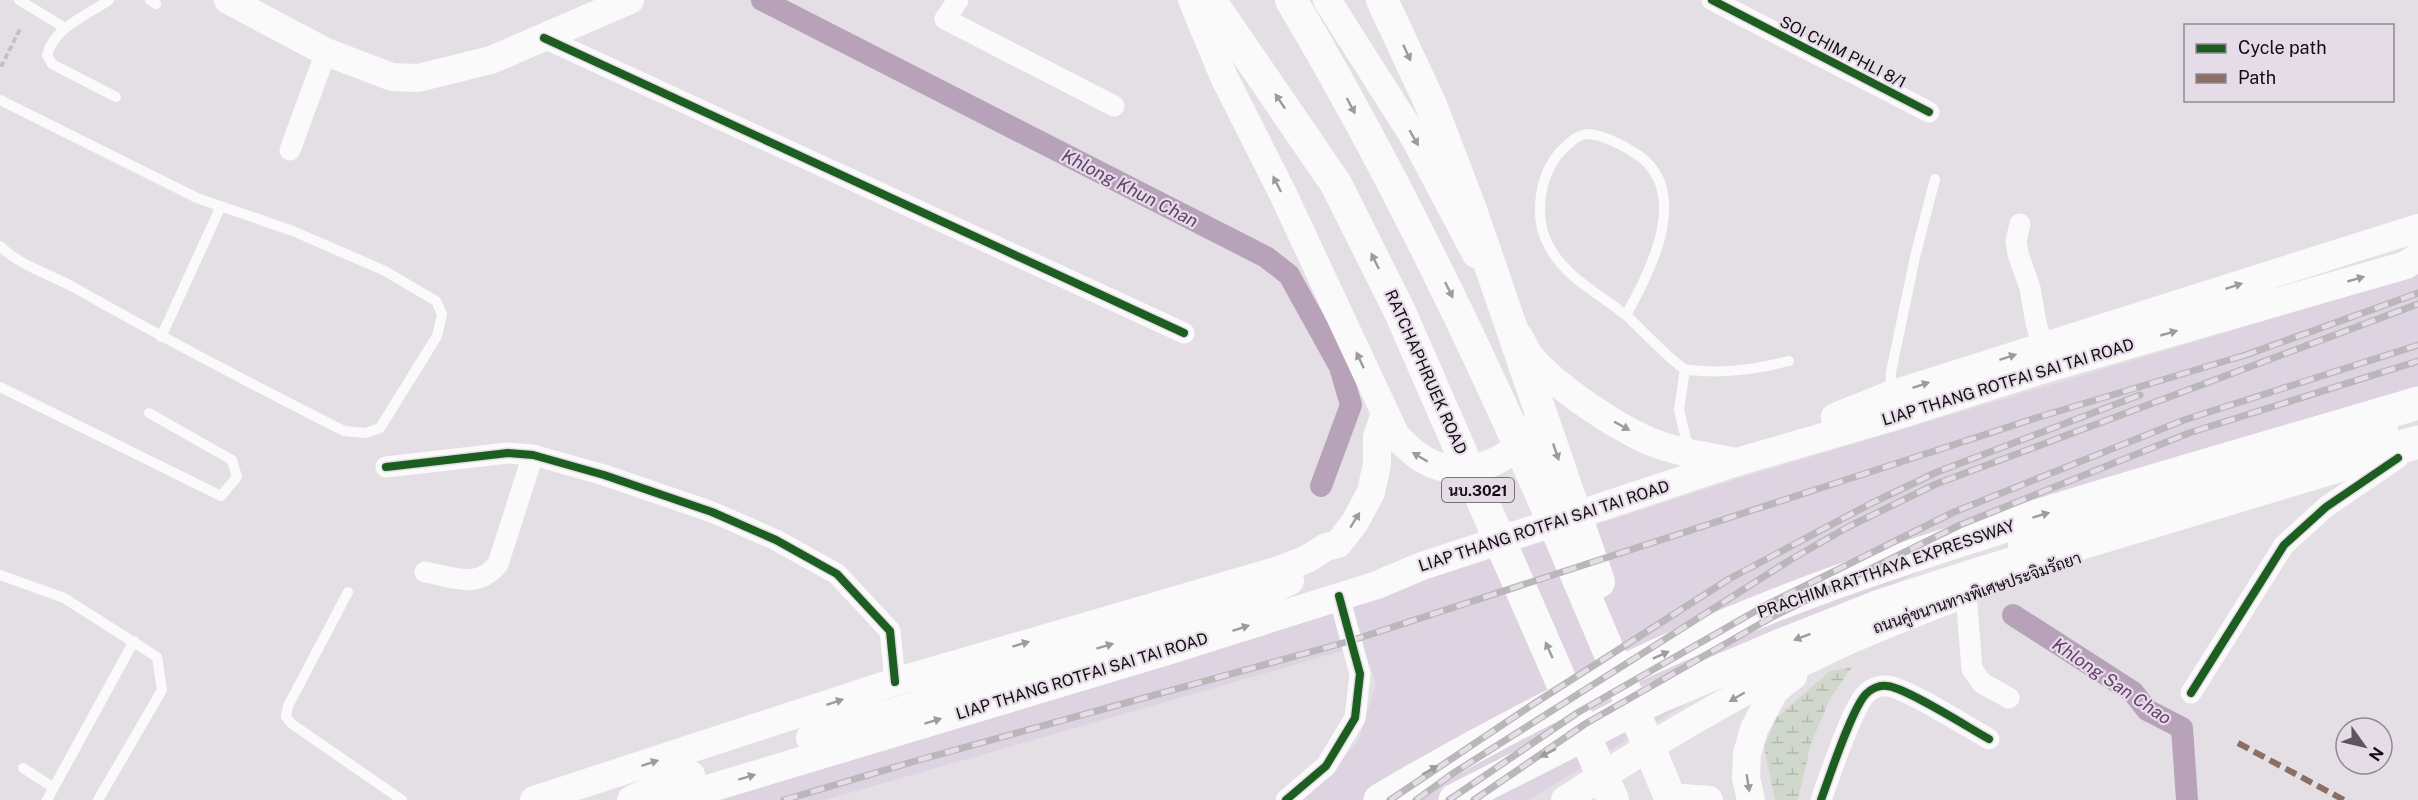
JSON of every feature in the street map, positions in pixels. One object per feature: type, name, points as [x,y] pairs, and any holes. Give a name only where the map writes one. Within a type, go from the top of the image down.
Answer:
[{"type":"highway","name":"PRACHIM RATTHAYA EXPRESSWAY","points":[[1380,800],[1541,710],[1721,628],[1833,584],[2018,522],[2418,404]]},
{"type":"highway","name":"PRACHIM RATTHAYA EXPRESSWAY","points":[[1455,800],[1656,698],[1786,643],[1877,608],[1988,571],[2411,451]]},
{"type":"main road","points":[[228,0],[326,52],[392,77],[418,78],[491,60],[630,0]]},
{"type":"main road","points":[[1192,0],[1224,77],[1283,194],[1396,436],[1414,454],[1437,466],[1462,470],[1488,465],[1510,453],[1528,434],[1538,412],[1540,391],[1536,374],[1529,355],[1414,137],[1327,0]]},
{"type":"main road","name":"RATCHAPHRUEK ROAD","points":[[1210,0],[1336,184],[1400,312],[1613,800]]},
{"type":"main road","name":"นบ.3021","points":[[1291,0],[1447,286],[1515,432],[1671,800]]},
{"type":"main road","points":[[1383,0],[1431,105],[1471,210],[1588,547],[1640,727]]},
{"type":"main road","points":[[1529,355],[1565,388],[1619,425],[1654,443],[1689,453],[1749,458],[1827,421],[1890,395],[2418,228]]},
{"type":"main road","name":"LIAP THANG ROTFAI SAI TAI ROAD","points":[[671,800],[1377,585],[1422,566],[1749,458],[2414,261]]},
{"type":"main road","points":[[1230,609],[1314,569],[1332,555],[1355,522],[1371,492],[1377,464],[1377,436],[1385,413]]},
{"type":"main road","points":[[1897,619],[1949,570],[1999,551],[2418,418]]},
{"type":"main road","name":"ถนนคู่ขนานทางพิเศษประจิมรัถยา","points":[[1565,800],[1635,755],[1766,681],[1897,619],[2205,512],[2411,451]]},
{"type":"main road","points":[[534,800],[895,682],[1280,570],[1326,547],[1338,544]]},
{"type":"main road","points":[[593,781],[613,786],[622,800],[720,765],[1156,630],[1369,571],[1422,566]]},
{"type":"main road","points":[[1751,800],[1746,778],[1747,754],[1762,710],[1774,690],[1826,651]]},
{"type":"main road","points":[[1676,800],[1683,798],[1709,800]]},
{"type":"street","points":[[958,0],[945,19],[1114,106]]},
{"type":"street","name":"SOI CHIM PHLI 8/1","points":[[1712,0],[1929,112]]},
{"type":"street","points":[[544,38],[1184,333]]},
{"type":"street","points":[[290,150],[326,52]]},
{"type":"street","points":[[2020,224],[2016,241],[2018,254],[2030,288],[2036,323],[2048,368]]},
{"type":"street","points":[[2191,693],[2284,545],[2326,507],[2411,451]]},
{"type":"street","points":[[386,466],[508,453],[533,455],[604,475],[712,512],[777,540],[837,574],[890,631],[895,682]]},
{"type":"street","points":[[425,572],[477,581],[490,574],[498,564],[533,455]]},
{"type":"street","points":[[1966,594],[1972,669],[1982,683],[2009,698]]},
{"type":"street","points":[[1286,800],[1326,766],[1355,718],[1360,674],[1339,596]]},
{"type":"street","points":[[1821,800],[1854,714],[1864,695],[1875,687],[1888,686],[1908,694],[1989,739]]},
{"type":"lane","points":[[19,0],[65,28]]},
{"type":"lane","points":[[109,0],[65,28],[48,53],[50,63],[116,97]]},
{"type":"lane","points":[[0,100],[197,198],[293,231],[385,271],[436,301],[441,314],[437,336],[381,428],[366,433],[344,431],[161,337],[54,276],[17,260],[0,246]]},
{"type":"lane","points":[[1626,315],[1645,282],[1658,251],[1665,216],[1662,192],[1655,171],[1644,158],[1615,141],[1587,134],[1572,140],[1554,157],[1542,187],[1541,218],[1549,248],[1566,268],[1591,290],[1626,315],[1685,369],[1729,372],[1756,369],[1789,361]]},
{"type":"lane","points":[[1890,395],[1891,372],[1915,257],[1935,179]]},
{"type":"lane","points":[[161,337],[220,206]]},
{"type":"lane","points":[[1685,369],[1679,410],[1689,453]]},
{"type":"lane","points":[[0,387],[221,496],[237,477],[232,460],[149,413]]},
{"type":"lane","points":[[0,575],[64,598],[157,657],[162,690],[98,800]]},
{"type":"lane","points":[[348,592],[288,706],[286,717],[292,724],[402,800]]},
{"type":"lane","points":[[47,800],[135,641]]},
{"type":"lane","points":[[23,768],[54,788]]},
{"type":"path","points":[[1,64],[21,27]]},
{"type":"shaded area","points":[[2418,275],[2418,391],[2085,488],[1900,581],[1702,694],[1529,800],[1300,800],[1327,777],[1358,741],[1376,684],[1363,645],[825,800],[703,800],[1354,603],[1740,478]]},
{"type":"green space","points":[[1852,667],[1830,699],[1811,743],[1798,800],[1775,800],[1764,746],[1777,717],[1830,671]]},
{"type":"waterway","name":"Khlong Khun Chan","points":[[762,0],[1266,257],[1289,275],[1340,367],[1351,405],[1321,486]]},
{"type":"waterway","name":"Khlong San Chao","points":[[2013,615],[2133,692],[2147,710],[2182,728],[2187,800]]},
{"type":"railway","points":[[2243,356],[2418,293]]},
{"type":"railway","points":[[1416,800],[1452,774],[1790,560],[1848,527],[1936,484],[2418,304]]},
{"type":"railway","points":[[1449,800],[1577,713],[1768,604],[1954,512],[2184,420],[2418,345]]},
{"type":"railway","points":[[784,800],[919,760],[1350,641],[2039,417],[2252,353]]},
{"type":"railway","points":[[1474,800],[1585,724],[1774,616],[1960,525],[2189,433],[2418,361]]},
{"type":"railway","points":[[1390,800],[1535,703],[1729,579],[1870,504],[1937,472],[2140,395]]},
{"type":"marked path","points":[[2238,743],[2344,800]]},
{"type":"cycle path","points":[[1712,0],[1929,112]]},
{"type":"cycle path","points":[[544,38],[1184,333]]},
{"type":"cycle path","points":[[386,467],[508,453],[533,455],[604,475],[712,512],[776,540],[837,574],[890,631],[895,682]]},
{"type":"cycle path","points":[[2191,693],[2284,545],[2326,507],[2398,458]]},
{"type":"cycle path","points":[[1286,800],[1326,766],[1355,718],[1360,674],[1339,596]]},
{"type":"cycle path","points":[[1821,800],[1854,713],[1866,694],[1875,688],[1887,686],[1908,693],[1989,739]]}]
